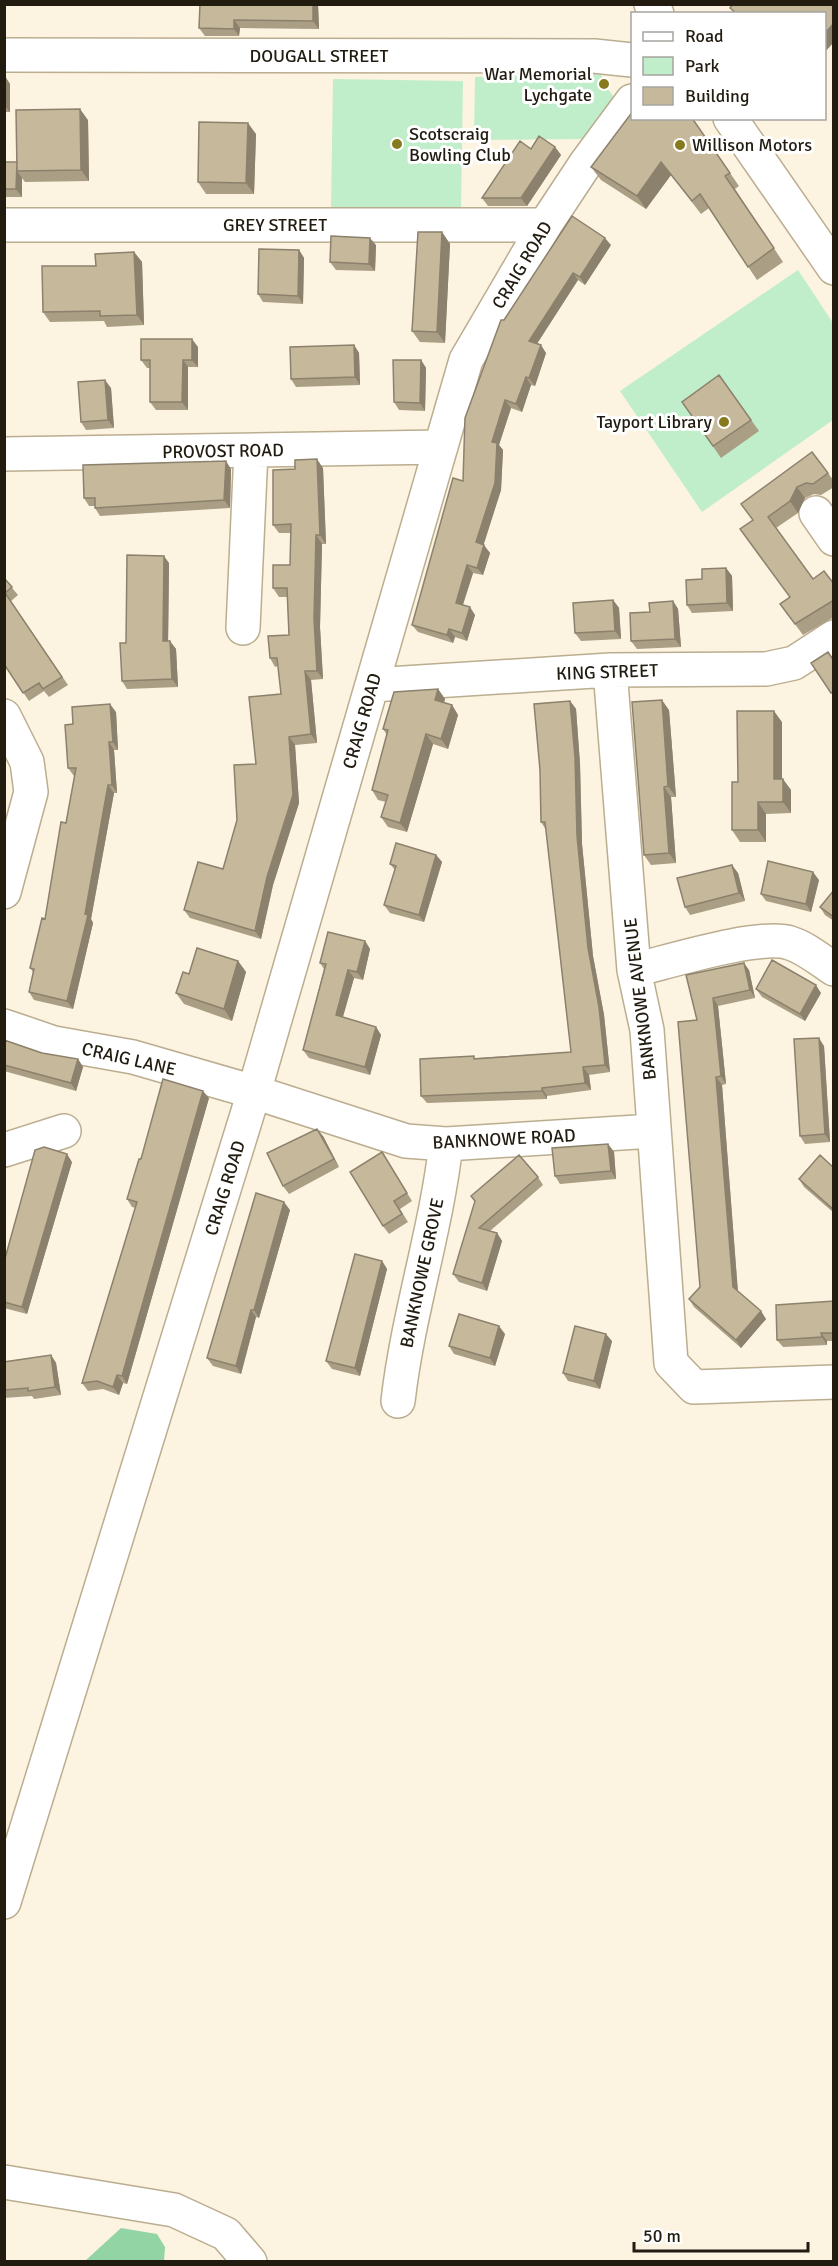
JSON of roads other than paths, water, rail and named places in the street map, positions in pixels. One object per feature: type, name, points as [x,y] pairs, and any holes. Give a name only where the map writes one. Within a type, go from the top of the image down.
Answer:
[{"type":"street","name":"DOUGALL STREET","points":[[4,55],[594,56],[631,60]]},
{"type":"street","name":"CRAIG ROAD","points":[[4,1902],[168,1378],[254,1092],[466,360],[545,225],[586,163],[631,104]]},
{"type":"street","points":[[732,120],[829,249]]},
{"type":"street","name":"GREY STREET","points":[[4,225],[545,225]]},
{"type":"street","name":"PROVOST ROAD","points":[[4,454],[441,447]]},
{"type":"street","points":[[243,628],[251,451]]},
{"type":"street","name":"KING STREET","points":[[372,685],[610,670],[766,669],[794,663],[834,637]]},
{"type":"street","name":"BANKNOWE AVENUE","points":[[610,670],[634,970],[647,1030],[671,1363],[694,1387],[834,1382]]},
{"type":"street","points":[[4,716],[27,762],[31,792],[4,891]]},
{"type":"street","points":[[634,970],[742,944],[789,942],[815,955],[834,969]]},
{"type":"street","name":"CRAIG LANE","points":[[4,1026],[54,1043],[133,1057],[254,1092]]},
{"type":"street","name":"BANKNOWE ROAD","points":[[254,1092],[406,1141],[446,1144],[653,1131]]},
{"type":"street","points":[[4,1150],[64,1131]]},
{"type":"street","name":"BANKNOWE GROVE","points":[[398,1401],[404,1352],[441,1185],[446,1144]]},
{"type":"street","points":[[4,2182],[174,2210],[226,2234],[250,2262]]},
{"type":"place","name":"War Memorial Lychgate","points":[[604,84]]},
{"type":"place","name":"Scotscraig Bowling Club","points":[[397,144]]},
{"type":"place","name":"Willison Motors","points":[[680,145]]},
{"type":"place","name":"Tayport Library","points":[[724,422]]}]
